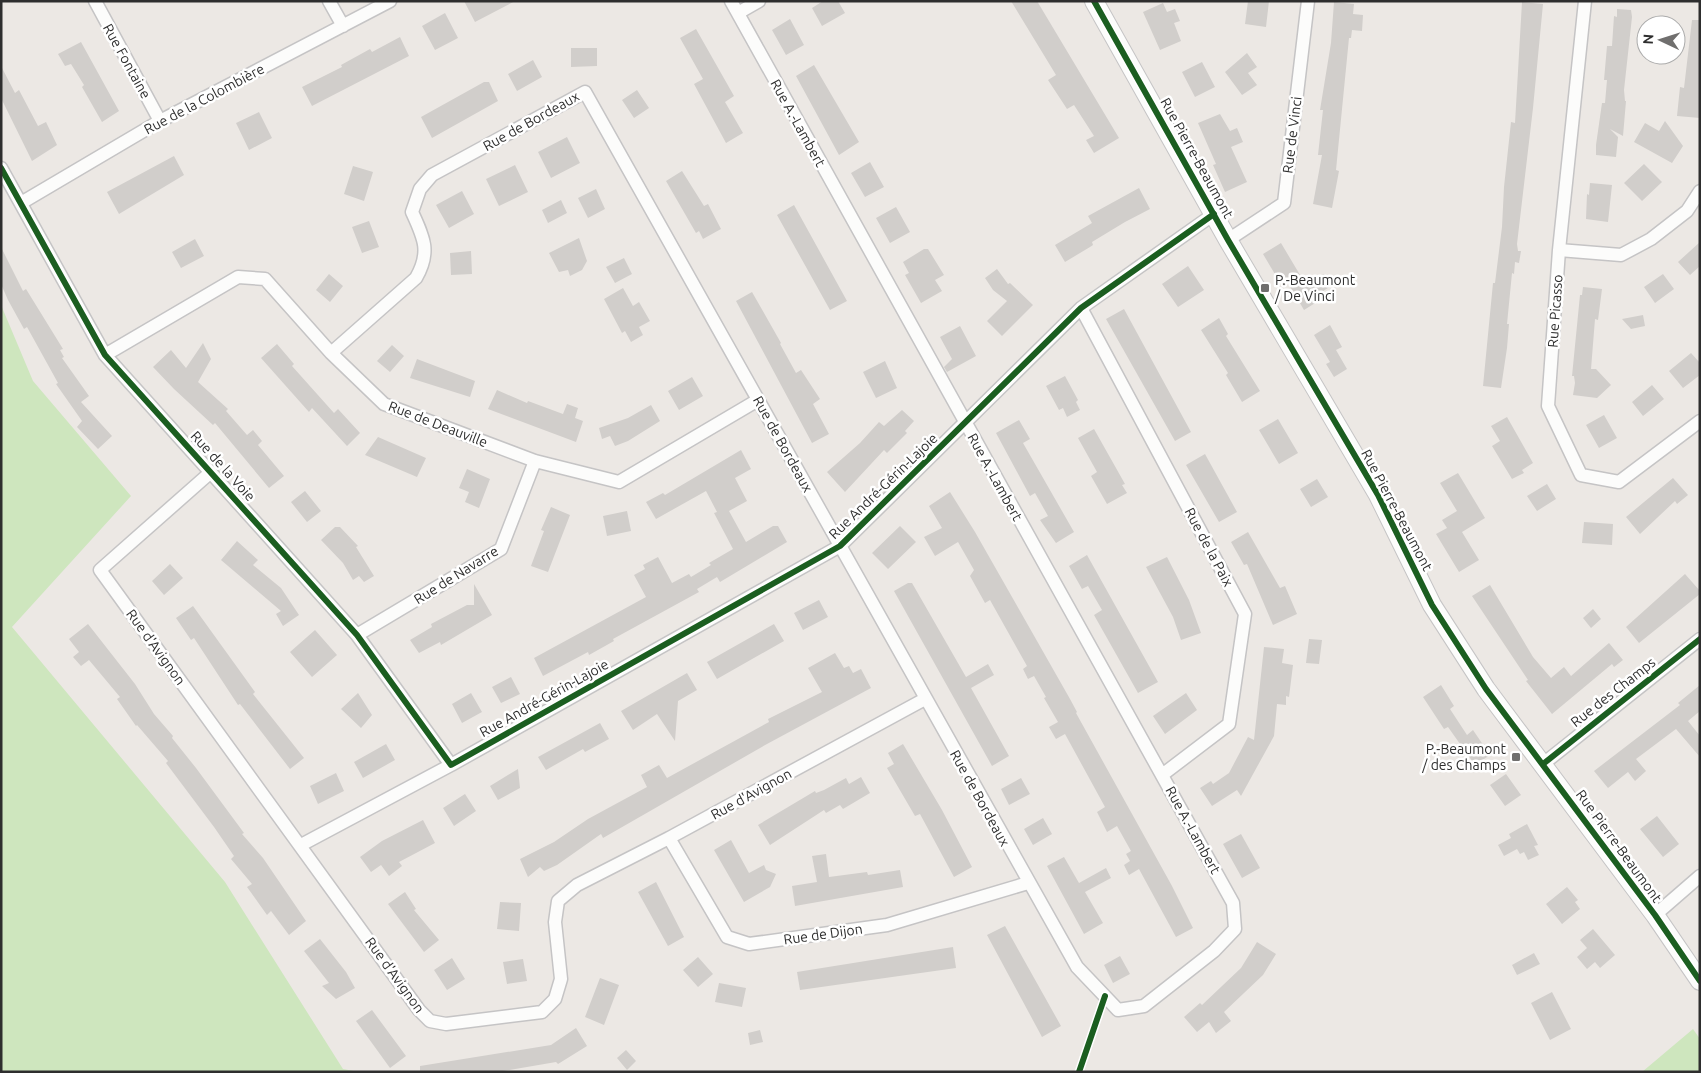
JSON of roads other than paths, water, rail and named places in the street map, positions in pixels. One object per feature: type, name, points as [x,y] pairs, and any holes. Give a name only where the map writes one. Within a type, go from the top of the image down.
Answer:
[{"type":"main road","name":"Rue Pierre-Beaumont","points":[[1094,1],[1228,240],[1378,495],[1432,605],[1486,689],[1655,915],[1700,981]]},
{"type":"street","name":"Rue Fontaine","points":[[95,1],[160,121]]},
{"type":"street","points":[[329,1],[343,26]]},
{"type":"street","name":"Rue de la Colombière","points":[[20,203],[160,121],[390,1]]},
{"type":"street","name":"Rue A.-Lambert","points":[[731,1],[1233,903],[1234,929]]},
{"type":"street","points":[[738,13],[759,1]]},
{"type":"street","name":"Rue de Vinci","points":[[1228,240],[1284,203],[1308,1]]},
{"type":"street","name":"Rue Picasso","points":[[1585,1],[1559,250],[1548,406],[1580,475],[1619,482],[1700,421]]},
{"type":"street","name":"Rue de Bordeaux","points":[[331,353],[416,278],[425,262],[422,235],[412,212],[420,188],[432,175],[585,92],[1076,967],[1118,1010],[1144,1006],[1214,950],[1234,929]]},
{"type":"street","name":"Rue de la Voie","points":[[1,168],[105,355],[357,635],[451,765]]},
{"type":"street","points":[[1559,250],[1621,255],[1650,239],[1687,211],[1700,191]]},
{"type":"street","name":"Rue André-Gérin-Lajoie","points":[[301,845],[451,765],[840,546],[1081,308],[1214,214]]},
{"type":"street","name":"Rue de Deauville","points":[[105,355],[238,277],[265,279],[331,353],[384,404],[534,461],[619,482],[758,400]]},
{"type":"street","name":"Rue de la Paix","points":[[1081,308],[1245,614],[1228,724],[1162,775]]},
{"type":"street","name":"Rue de Navarre","points":[[357,635],[501,549],[534,461]]},
{"type":"street","name":"Rue d'Avignon","points":[[211,472],[100,570],[419,1010],[430,1021],[446,1024],[542,1012],[555,999],[561,979],[555,922],[558,902],[578,885],[669,838],[925,699]]},
{"type":"street","name":"Rue des Champs","points":[[1543,764],[1700,639]]},
{"type":"street","name":"Rue de Dijon","points":[[669,838],[727,937],[749,944],[887,925],[1028,883]]},
{"type":"street","points":[[1655,915],[1700,876]]},
{"type":"place","name":"P.-Beaumont / De Vinci","points":[[1265,288]]},
{"type":"place","name":"P.-Beaumont / des Champs","points":[[1516,757]]}]
